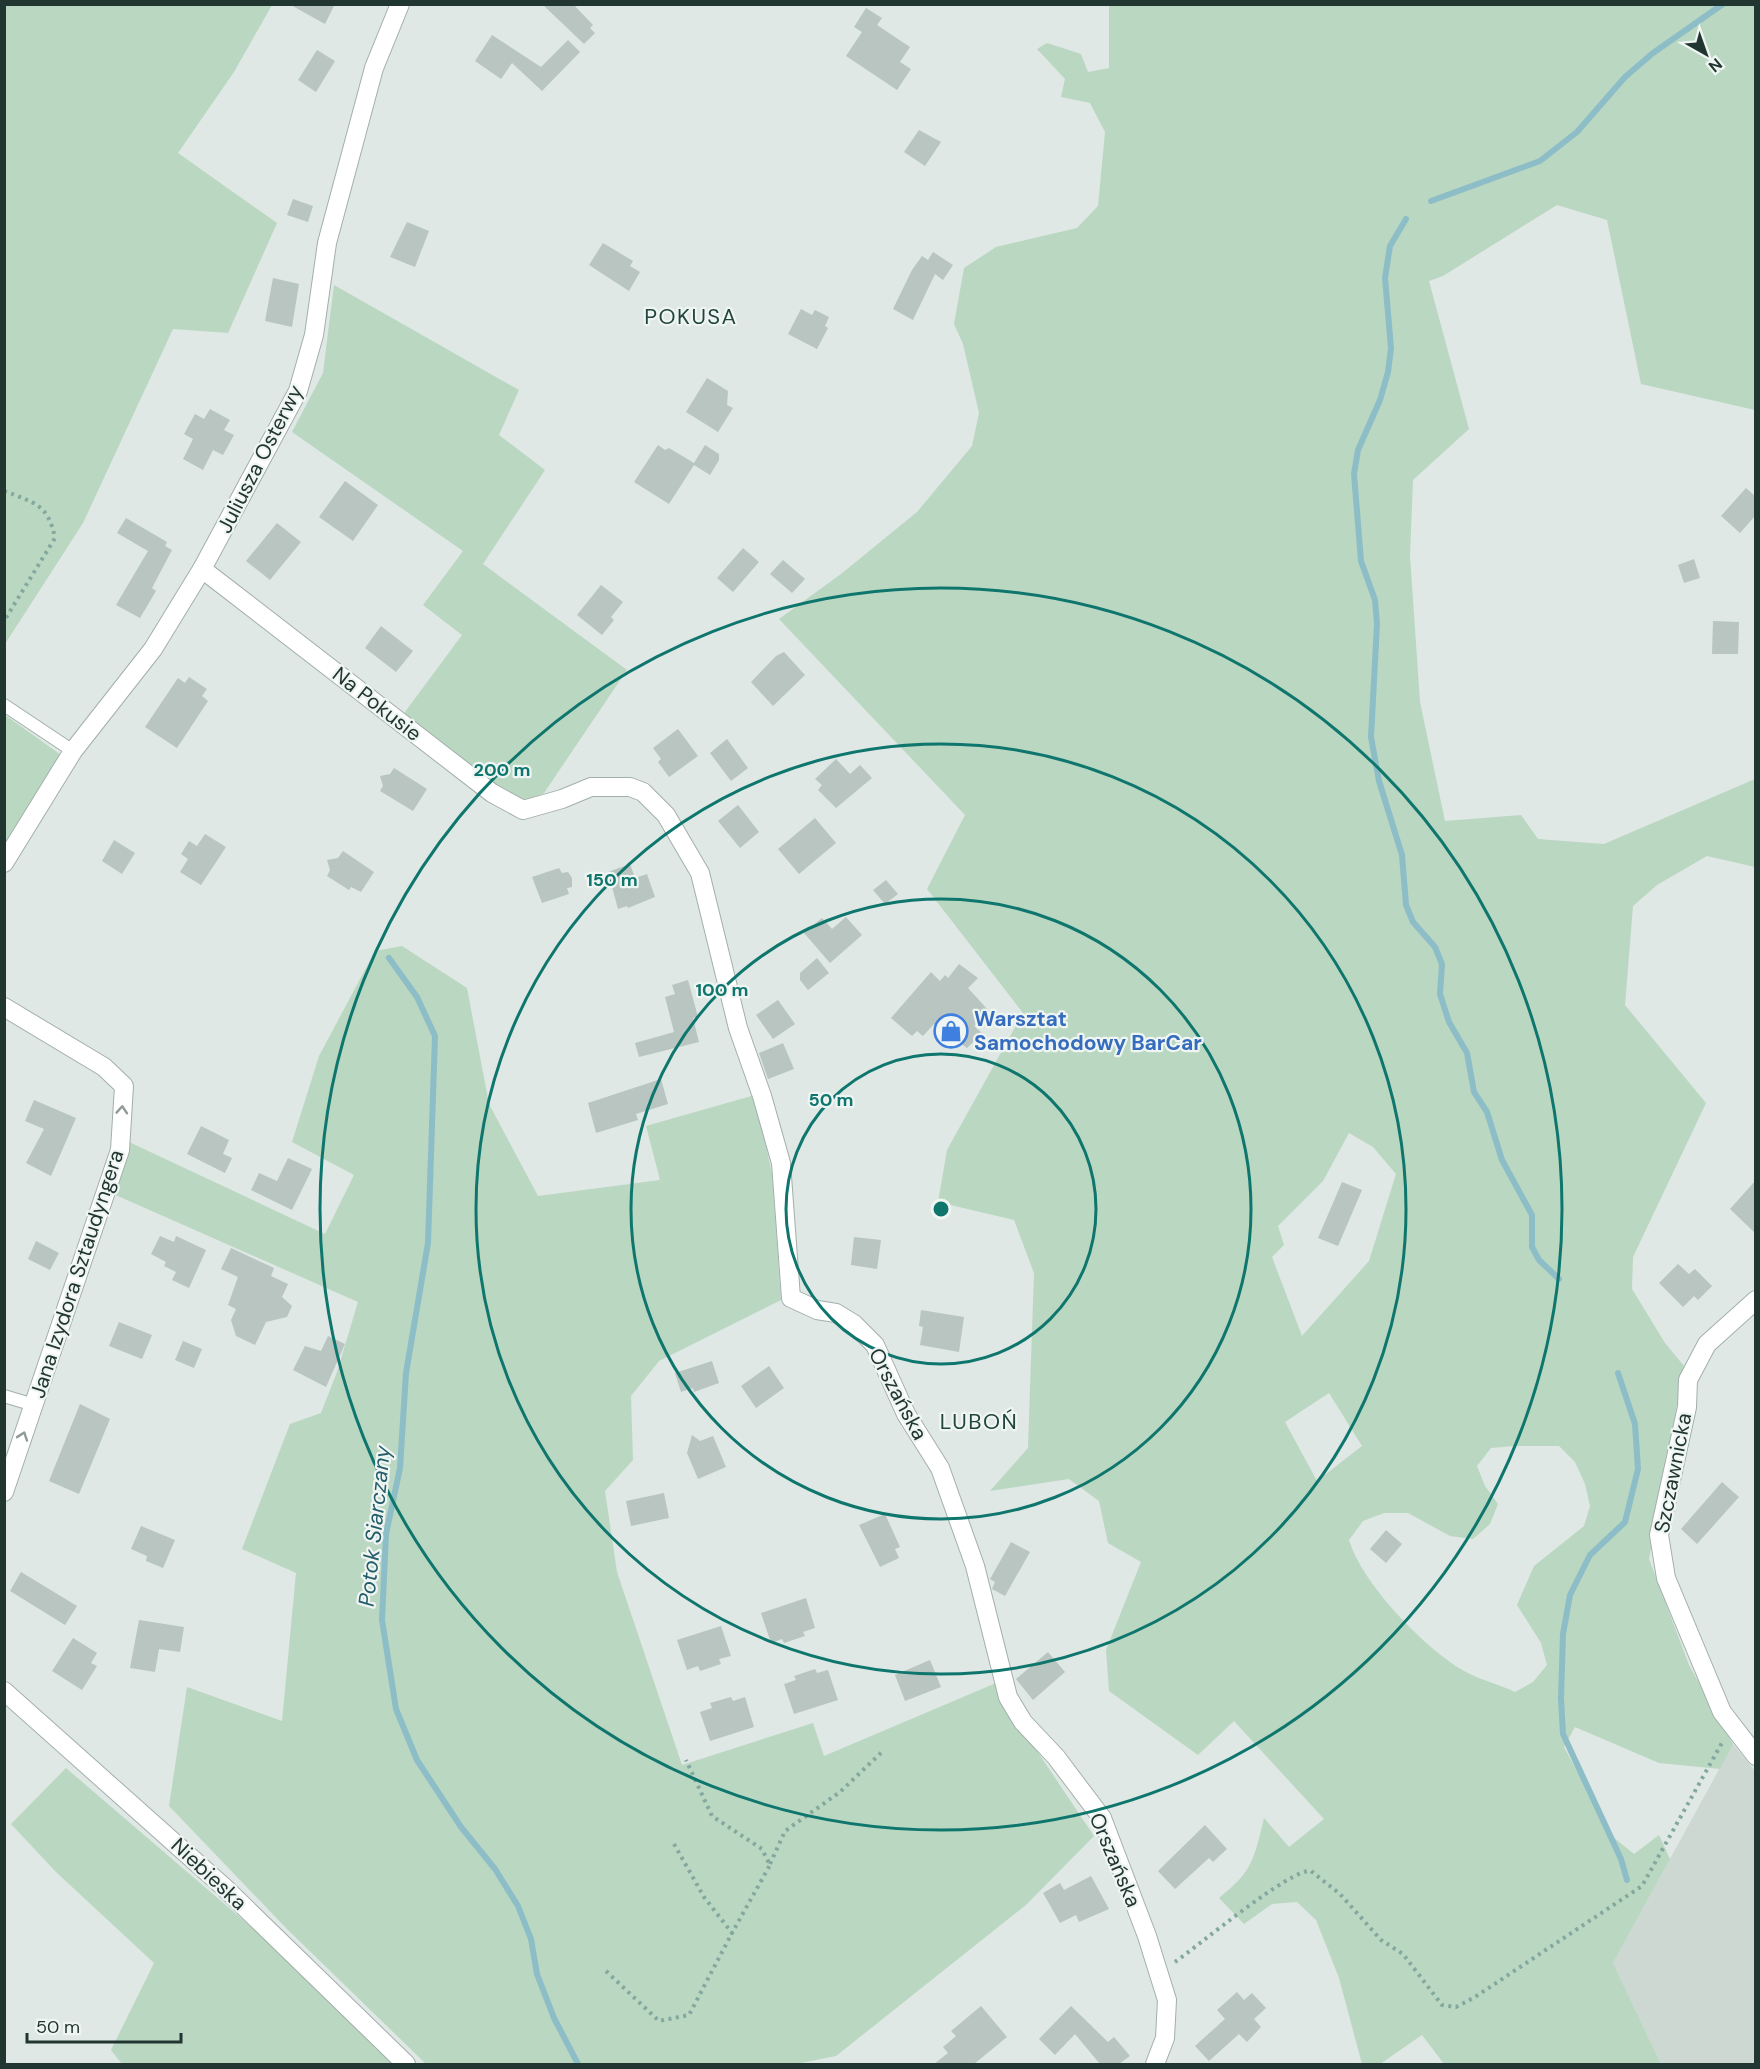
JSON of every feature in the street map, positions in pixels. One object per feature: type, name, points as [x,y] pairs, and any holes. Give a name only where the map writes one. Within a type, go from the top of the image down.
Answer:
[{"type":"street","name":"Juliusza Osterwy","points":[[4,863],[73,751],[153,649],[202,569],[298,391],[314,335],[327,243],[374,68],[400,4]]},
{"type":"street","name":"Na Pokusie","points":[[202,569],[492,793],[523,810],[562,800]]},
{"type":"street","name":"Orszańska","points":[[562,800],[591,787],[630,787],[643,792],[666,815],[700,873],[738,1028],[781,1163],[791,1298],[817,1310],[836,1313],[854,1324],[875,1345],[906,1414],[940,1468],[975,1566],[1008,1697],[1023,1722],[1056,1757],[1102,1818],[1159,1974],[1167,2000],[1165,2038],[1155,2064]]},
{"type":"street","name":"Jana Izydora Sztaudyngera","points":[[4,1007],[104,1067],[124,1086],[120,1150],[4,1492]]},
{"type":"street","name":"Szczawnicka","points":[[1755,1300],[1707,1344],[1688,1380],[1687,1407],[1659,1535],[1666,1578],[1722,1712],[1755,1756]]},
{"type":"street","name":"Niebieska","points":[[4,1691],[225,1888],[406,2064]]},
{"type":"lane","points":[[4,705],[73,751]]},
{"type":"lane","points":[[4,1396],[34,1405]]},
{"type":"path","points":[[4,491],[34,503],[51,518],[55,538],[4,621]]},
{"type":"path","points":[[1159,1974],[1219,1931],[1254,1901],[1306,1870],[1316,1873],[1333,1887],[1381,1940],[1403,1954],[1442,2005],[1456,2007],[1502,1980],[1642,1886],[1732,1725]]},
{"type":"path","points":[[606,1971],[659,2021],[689,2015],[770,1864],[785,1831],[840,1792],[884,1750]]},
{"type":"path","points":[[686,1760],[711,1816],[762,1849],[770,1864]]},
{"type":"path","points":[[674,1844],[704,1897],[732,1934]]},
{"type":"shaded area","points":[[1733,1744],[1755,1771],[1755,2064],[1661,2064],[1613,1963]]},
{"type":"green space","points":[[5,4],[272,5],[234,72],[178,153],[277,223],[228,333],[173,329],[83,523],[5,644]]},
{"type":"green space","points":[[1109,5],[1755,5],[1755,410],[1641,384],[1607,220],[1557,205],[1443,276],[1429,281],[1469,429],[1413,480],[1410,556],[1420,702],[1445,821],[1521,815],[1538,839],[1604,844],[1755,779],[1755,867],[1707,856],[1657,885],[1633,906],[1625,1005],[1706,1103],[1633,1257],[1632,1289],[1665,1343],[1684,1366],[1649,1559],[1689,1665],[1733,1744],[1720,1769],[1659,1763],[1575,1727],[1564,1747],[1613,1837],[1634,1854],[1659,1835],[1670,1859],[1613,1963],[1661,2064],[1444,2064],[1422,2035],[1380,2064],[1362,2064],[1339,1978],[1316,1920],[1297,1902],[1272,1904],[1244,1924],[1219,1898],[1246,1872],[1258,1844],[1264,1818],[1289,1847],[1324,1819],[1234,1721],[1198,1755],[1109,1691],[1106,1650],[1141,1562],[1108,1543],[1099,1501],[1069,1479],[990,1491],[1028,1448],[1034,1273],[1014,1220],[938,1202],[947,1150],[1023,1013],[927,889],[965,815],[779,619],[841,574],[917,512],[972,446],[979,413],[963,344],[954,324],[964,268],[996,247],[1077,228],[1098,206],[1105,132],[1090,103],[1061,97],[1065,79],[1037,49],[1047,43],[1081,54],[1088,72],[1109,68]],"holes":[[[1349,1133],[1373,1147],[1396,1174],[1369,1261],[1302,1336],[1272,1257],[1284,1245],[1278,1226],[1323,1181]],[[1329,1393],[1362,1446],[1317,1481],[1285,1422]],[[1559,1446],[1575,1462],[1585,1484],[1590,1506],[1584,1526],[1534,1566],[1517,1605],[1541,1643],[1547,1665],[1533,1682],[1515,1692],[1465,1672],[1428,1644],[1379,1593],[1366,1575],[1349,1540],[1363,1521],[1384,1513],[1408,1513],[1450,1536],[1473,1539],[1490,1524],[1498,1504],[1485,1486],[1477,1466],[1491,1448]]]},
{"type":"green space","points":[[334,285],[519,390],[499,435],[545,470],[483,564],[627,670],[544,793],[524,800],[505,794],[459,762],[402,716],[462,635],[423,605],[463,551],[292,432],[323,373]]},
{"type":"green space","points":[[5,715],[61,755],[5,848]]},
{"type":"green space","points":[[402,946],[467,988],[489,1104],[538,1196],[660,1180],[646,1126],[755,1095],[772,1174],[781,1300],[659,1361],[631,1396],[633,1460],[605,1491],[617,1572],[682,1765],[813,1723],[824,1756],[996,1683],[1021,1727],[1094,1836],[1026,1905],[836,2056],[796,2064],[426,2064],[287,1929],[169,1806],[187,1687],[282,1721],[296,1573],[242,1549],[290,1424],[321,1413],[337,1372],[358,1302],[111,1193],[129,1142],[325,1234],[354,1175],[292,1142],[319,1056],[375,951]]},
{"type":"green space","points":[[66,1768],[271,1944],[393,2064],[122,2064],[111,2050],[154,1963],[56,1872],[11,1824]]},
{"type":"building","points":[[289,4],[335,4],[325,24]]},
{"type":"building","points":[[542,4],[573,4],[593,25],[590,28],[595,33],[584,44]]},
{"type":"building","points":[[866,8],[882,18],[877,25],[910,47],[900,62],[911,69],[897,90],[846,56],[862,32],[854,27]]},
{"type":"building","points":[[492,35],[541,67],[568,40],[580,52],[542,91],[512,63],[501,79],[475,61]]},
{"type":"building","points":[[317,50],[335,61],[316,92],[298,80]]},
{"type":"building","points":[[919,130],[941,142],[925,166],[904,152]]},
{"type":"building","points":[[293,199],[313,206],[308,222],[287,215]]},
{"type":"building","points":[[407,222],[429,231],[415,267],[390,257]]},
{"type":"building","points":[[603,243],[633,261],[630,266],[640,272],[629,291],[589,265]]},
{"type":"building","points":[[933,252],[953,265],[943,280],[935,274],[913,320],[893,309],[912,270],[922,256],[928,260]]},
{"type":"building","points":[[273,278],[299,284],[292,327],[265,321]]},
{"type":"building","points":[[801,309],[812,315],[815,310],[829,317],[825,326],[828,328],[817,349],[788,334]]},
{"type":"building","points":[[707,378],[728,391],[727,405],[733,408],[718,432],[686,412]]},
{"type":"building","points":[[210,409],[230,420],[224,430],[234,435],[223,455],[213,450],[203,470],[183,459],[193,439],[184,434],[195,414],[204,419]]},
{"type":"building","points":[[658,445],[665,450],[669,448],[694,463],[705,445],[719,454],[719,460],[710,475],[694,465],[669,504],[634,482]]},
{"type":"building","points":[[345,481],[378,505],[353,541],[319,517]]},
{"type":"building","points":[[1746,488],[1755,496],[1755,516],[1740,533],[1721,516]]},
{"type":"building","points":[[126,518],[167,542],[165,546],[172,550],[152,588],[156,591],[140,618],[116,605],[148,551],[117,533]]},
{"type":"building","points":[[277,523],[301,542],[270,580],[246,561]]},
{"type":"building","points":[[743,548],[759,562],[733,592],[717,578]]},
{"type":"building","points":[[1694,559],[1700,578],[1684,583],[1678,565]]},
{"type":"building","points":[[783,560],[805,579],[792,593],[770,574]]},
{"type":"building","points":[[601,585],[623,602],[611,617],[614,620],[602,635],[577,615]]},
{"type":"building","points":[[1713,621],[1739,622],[1738,654],[1712,654]]},
{"type":"building","points":[[381,626],[413,651],[396,672],[365,648]]},
{"type":"building","points":[[784,652],[805,675],[773,706],[751,682],[776,656]]},
{"type":"building","points":[[189,677],[207,689],[202,696],[208,701],[177,748],[145,727],[178,678],[185,683]]},
{"type":"building","points":[[678,729],[698,756],[669,777],[658,762],[661,759],[653,748]]},
{"type":"building","points":[[727,739],[748,768],[731,781],[710,753]]},
{"type":"building","points":[[836,759],[850,774],[860,765],[872,778],[836,808],[818,790],[822,785],[815,779]]},
{"type":"building","points":[[394,768],[427,789],[413,811],[380,791],[383,786],[380,776],[390,774]]},
{"type":"building","points":[[738,805],[759,832],[740,848],[718,821]]},
{"type":"building","points":[[815,818],[836,843],[799,874],[778,849]]},
{"type":"building","points":[[205,834],[226,847],[201,885],[180,872],[188,859],[181,854],[189,841],[197,846]]},
{"type":"building","points":[[114,840],[135,853],[122,874],[102,861]]},
{"type":"building","points":[[343,851],[374,872],[361,892],[351,887],[349,890],[327,876],[330,870],[327,860],[338,858]]},
{"type":"building","points":[[630,864],[635,878],[647,874],[655,897],[628,908],[627,906],[618,909],[608,872]]},
{"type":"building","points":[[559,868],[562,873],[568,872],[572,878],[572,887],[567,888],[569,894],[542,903],[532,877]]},
{"type":"building","points":[[886,880],[898,894],[885,904],[873,890]]},
{"type":"building","points":[[846,917],[862,935],[830,963],[804,933],[822,918],[832,929]]},
{"type":"building","points":[[817,958],[829,973],[808,990],[800,980],[800,973]]},
{"type":"building","points":[[959,964],[978,978],[968,988],[989,1011],[974,1026],[982,1033],[967,1048],[955,1039],[953,1042],[934,1024],[923,1036],[917,1031],[912,1036],[891,1018],[931,972],[940,981],[945,975],[948,978]]},
{"type":"building","points":[[688,980],[698,1017],[693,1018],[699,1042],[639,1057],[635,1043],[674,1032],[665,997],[675,994],[672,985]]},
{"type":"building","points":[[778,1000],[795,1024],[773,1039],[756,1015]]},
{"type":"building","points":[[783,1043],[794,1069],[768,1079],[759,1053]]},
{"type":"building","points":[[661,1079],[668,1104],[636,1114],[638,1120],[596,1133],[588,1103]]},
{"type":"building","points":[[34,1100],[76,1118],[51,1176],[26,1163],[44,1129],[25,1121]]},
{"type":"building","points":[[201,1126],[229,1140],[223,1154],[232,1158],[225,1173],[187,1154]]},
{"type":"building","points":[[288,1158],[312,1169],[292,1210],[251,1190],[259,1173],[277,1181]]},
{"type":"building","points":[[1755,1181],[1755,1233],[1730,1209]]},
{"type":"building","points":[[1342,1182],[1362,1190],[1338,1246],[1318,1238]]},
{"type":"building","points":[[160,1236],[174,1242],[176,1236],[206,1250],[189,1288],[172,1280],[176,1272],[164,1266],[166,1262],[151,1254]]},
{"type":"building","points":[[854,1237],[881,1240],[877,1269],[851,1265]]},
{"type":"building","points":[[36,1241],[59,1253],[50,1270],[28,1259]]},
{"type":"building","points":[[231,1248],[274,1268],[271,1276],[288,1284],[282,1297],[292,1306],[287,1317],[266,1322],[255,1345],[236,1336],[231,1320],[236,1309],[228,1305],[238,1277],[221,1269]]},
{"type":"building","points":[[1678,1264],[1689,1274],[1695,1269],[1712,1286],[1698,1300],[1694,1296],[1683,1307],[1659,1283]]},
{"type":"building","points":[[921,1310],[964,1317],[959,1352],[920,1345],[923,1327],[919,1326]]},
{"type":"building","points":[[119,1322],[152,1335],[142,1359],[109,1346]]},
{"type":"building","points":[[328,1336],[345,1344],[326,1387],[293,1370],[305,1346],[321,1351]]},
{"type":"building","points":[[183,1341],[202,1349],[194,1368],[175,1360]]},
{"type":"building","points":[[712,1361],[719,1383],[694,1392],[693,1388],[681,1392],[675,1373]]},
{"type":"building","points":[[769,1366],[784,1388],[756,1408],[741,1386]]},
{"type":"building","points":[[80,1404],[110,1419],[79,1494],[49,1481]]},
{"type":"building","points":[[692,1435],[700,1441],[713,1436],[726,1467],[698,1479],[687,1453]]},
{"type":"building","points":[[1722,1482],[1739,1497],[1697,1544],[1681,1529]]},
{"type":"building","points":[[664,1493],[669,1518],[631,1526],[626,1501]]},
{"type":"building","points":[[885,1514],[900,1547],[895,1549],[899,1558],[880,1567],[859,1525]]},
{"type":"building","points":[[141,1526],[175,1540],[163,1568],[146,1561],[147,1556],[131,1549]]},
{"type":"building","points":[[1386,1530],[1402,1544],[1386,1563],[1370,1549]]},
{"type":"building","points":[[1011,1542],[1030,1552],[1005,1596],[992,1589],[995,1582],[990,1579]]},
{"type":"building","points":[[21,1572],[77,1606],[65,1625],[10,1591]]},
{"type":"building","points":[[806,1598],[815,1628],[803,1632],[805,1636],[784,1643],[782,1639],[771,1643],[761,1613]]},
{"type":"building","points":[[139,1620],[184,1627],[180,1652],[159,1649],[155,1672],[130,1668]]},
{"type":"building","points":[[721,1626],[731,1656],[719,1659],[721,1664],[700,1671],[698,1666],[687,1670],[677,1640]]},
{"type":"building","points":[[73,1638],[97,1653],[91,1663],[97,1666],[82,1690],[52,1671]]},
{"type":"building","points":[[1048,1652],[1065,1672],[1033,1700],[1016,1679]]},
{"type":"building","points":[[930,1660],[941,1687],[905,1701],[895,1675]]},
{"type":"building","points":[[815,1669],[817,1673],[828,1670],[838,1700],[794,1714],[784,1684],[796,1680],[794,1676]]},
{"type":"building","points":[[731,1697],[733,1701],[745,1697],[754,1727],[710,1741],[700,1712],[712,1708],[710,1703]]},
{"type":"building","points":[[1205,1825],[1227,1849],[1213,1862],[1209,1858],[1175,1889],[1158,1871]]},
{"type":"building","points":[[1091,1876],[1109,1909],[1079,1922],[1076,1915],[1060,1923],[1043,1893],[1060,1883],[1064,1890]]},
{"type":"building","points":[[1237,1992],[1244,2000],[1252,1993],[1266,2008],[1254,2019],[1261,2027],[1247,2042],[1239,2034],[1209,2061],[1195,2046],[1225,2019],[1217,2010]]},
{"type":"building","points":[[981,2006],[1007,2037],[974,2064],[934,2064],[948,2053],[943,2047],[956,2036],[951,2031]]},
{"type":"building","points":[[1071,2006],[1108,2042],[1114,2037],[1130,2056],[1119,2064],[1100,2064],[1075,2034],[1055,2055],[1039,2039]]},
{"type":"waterway","points":[[1431,201],[1540,161],[1577,132],[1625,77],[1653,53],[1723,4]]},
{"type":"waterway","points":[[1406,219],[1390,246],[1385,278],[1391,348],[1388,372],[1380,400],[1358,450],[1354,474],[1361,561],[1375,600],[1377,624],[1371,737],[1379,781],[1402,855],[1406,905],[1413,922],[1435,947],[1442,964],[1440,994],[1449,1022],[1467,1053],[1474,1092],[1487,1112],[1502,1160],[1532,1215],[1532,1247],[1539,1260],[1559,1279]]},
{"type":"waterway","name":"Potok Siarczany","points":[[389,958],[417,997],[435,1036],[428,1243],[406,1373],[400,1468],[386,1534],[382,1620],[396,1709],[417,1760],[461,1827],[495,1869],[518,1906],[531,1939],[537,1974],[554,2018],[578,2064]]},
{"type":"waterway","points":[[1618,1373],[1635,1424],[1638,1469],[1625,1522],[1590,1555],[1570,1595],[1563,1634],[1561,1698],[1563,1734],[1621,1859],[1627,1880]]},
{"type":"place","name":"Warsztat Samochodowy BarCar","points":[[951,1031]]},
{"type":"district","name":"POKUSA","points":[[691,316]]},
{"type":"district","name":"LUBOŃ","points":[[979,1421]]}]
